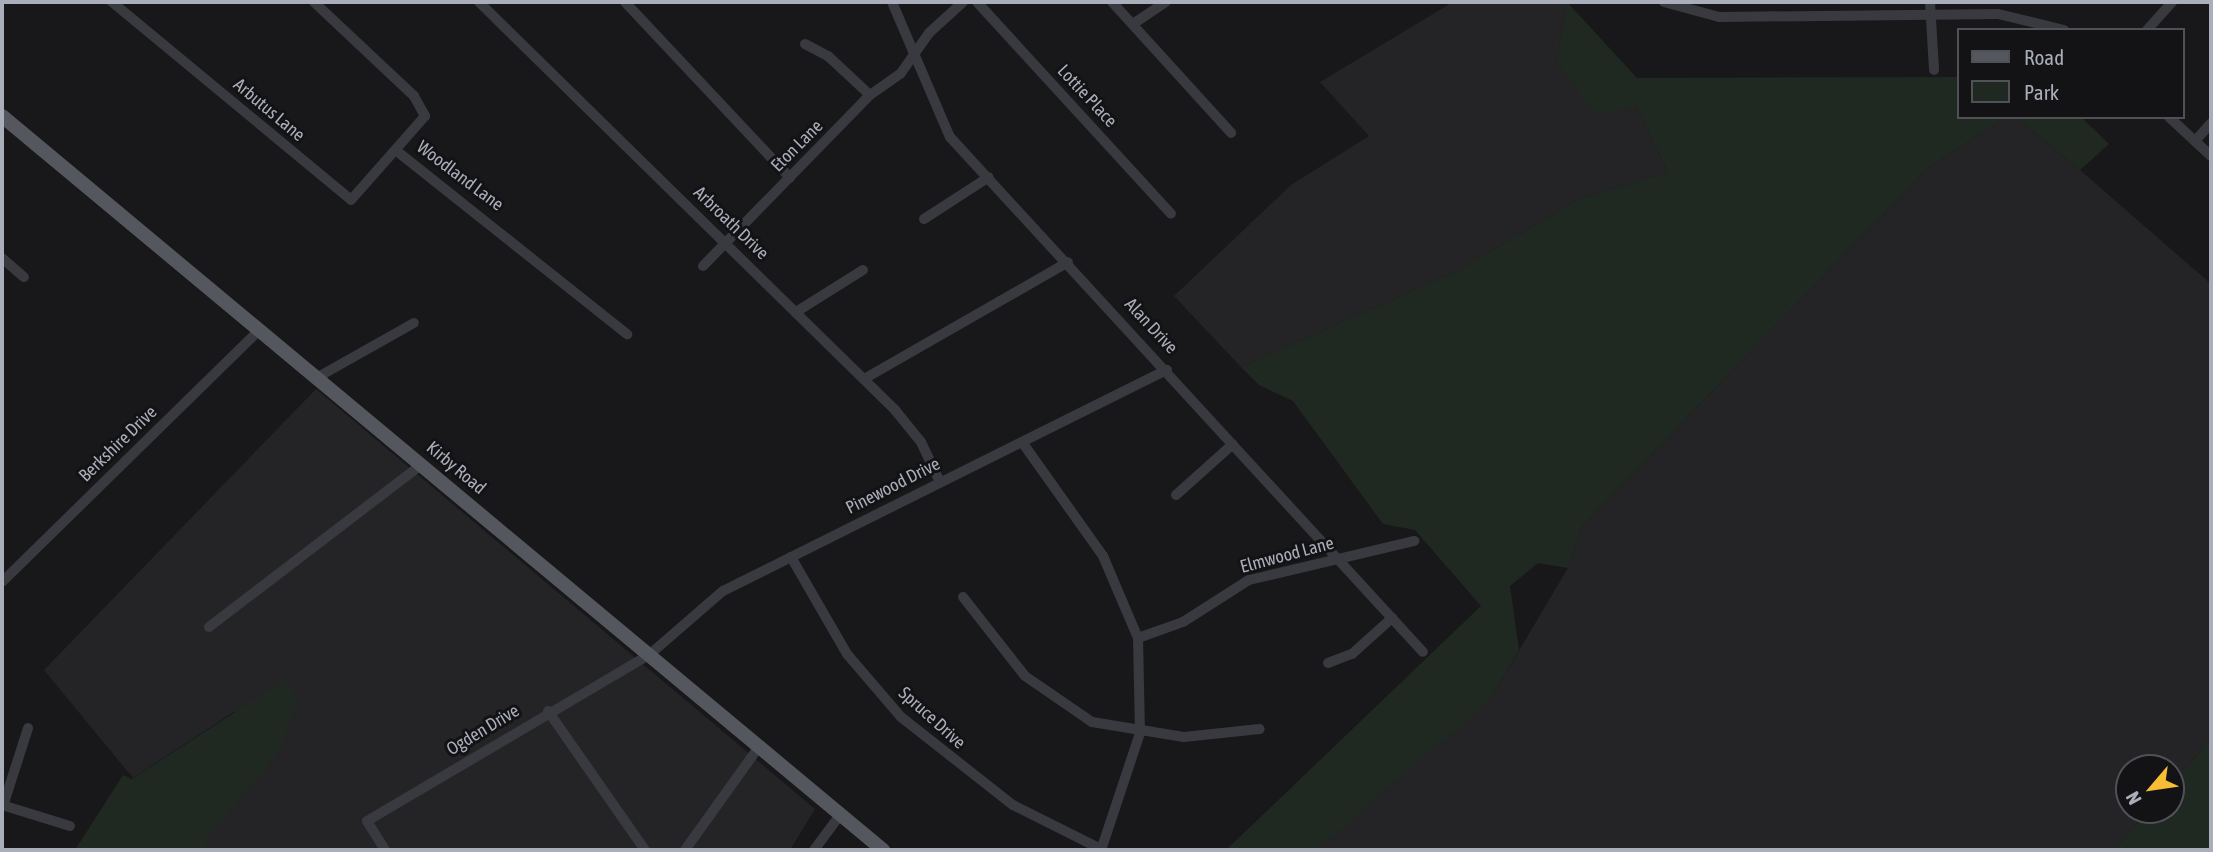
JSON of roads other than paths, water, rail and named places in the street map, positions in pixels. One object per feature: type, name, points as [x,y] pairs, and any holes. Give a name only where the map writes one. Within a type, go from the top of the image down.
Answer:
[{"type":"main road","name":"Kirby Road","points":[[2,116],[883,850]]},
{"type":"street","name":"Arbutus Lane","points":[[112,2],[346,201],[398,152]]},
{"type":"street","name":"Woodland Lane","points":[[314,2],[420,103],[424,120],[398,152],[627,334]]},
{"type":"street","name":"Arbroath Drive","points":[[479,2],[726,242],[916,433],[940,482]]},
{"type":"street","points":[[625,2],[790,178]]},
{"type":"street","name":"Alan Drive","points":[[892,2],[939,121],[1423,652]]},
{"type":"street","name":"Eton Lane","points":[[703,266],[870,95],[901,73],[914,52],[963,2]]},
{"type":"street","name":"Lottie Place","points":[[977,2],[1171,214]]},
{"type":"street","points":[[1112,2],[1231,133]]},
{"type":"street","points":[[1133,24],[1166,2]]},
{"type":"street","points":[[1664,2],[1719,17],[1930,14],[2017,16],[2057,28]]},
{"type":"street","points":[[1930,2],[1934,69]]},
{"type":"street","points":[[2149,28],[2172,2]]},
{"type":"street","points":[[805,44],[828,56],[870,95]]},
{"type":"street","points":[[2171,119],[2211,156]]},
{"type":"street","points":[[2195,141],[2211,123]]},
{"type":"street","points":[[924,219],[989,177]]},
{"type":"street","points":[[2,258],[24,277]]},
{"type":"street","points":[[864,379],[1068,262]]},
{"type":"street","points":[[796,312],[863,270]]},
{"type":"street","points":[[318,377],[414,323]]},
{"type":"street","name":"Berkshire Drive","points":[[2,582],[259,330]]},
{"type":"street","name":"Pinewood Drive","points":[[649,655],[710,599],[1167,370]]},
{"type":"street","points":[[1022,442],[1103,556],[1138,638],[1140,733],[1101,850]]},
{"type":"street","points":[[1176,495],[1233,444]]},
{"type":"street","points":[[209,627],[422,464]]},
{"type":"street","name":"Elmwood Lane","points":[[1138,638],[1183,621],[1244,582],[1414,541]]},
{"type":"street","name":"Spruce Drive","points":[[791,557],[848,654],[901,717],[1013,805],[1101,850]]},
{"type":"street","points":[[963,597],[1012,662],[1054,700],[1092,722],[1140,733],[1201,737],[1260,729]]},
{"type":"street","points":[[1328,663],[1352,654],[1392,618]]},
{"type":"street","name":"Ogden Drive","points":[[385,850],[366,821],[548,711],[649,655]]},
{"type":"street","points":[[548,711],[645,850]]},
{"type":"street","points":[[28,728],[3,806],[70,826]]},
{"type":"street","points":[[685,850],[758,748]]},
{"type":"street","points":[[820,848],[840,815]]}]
